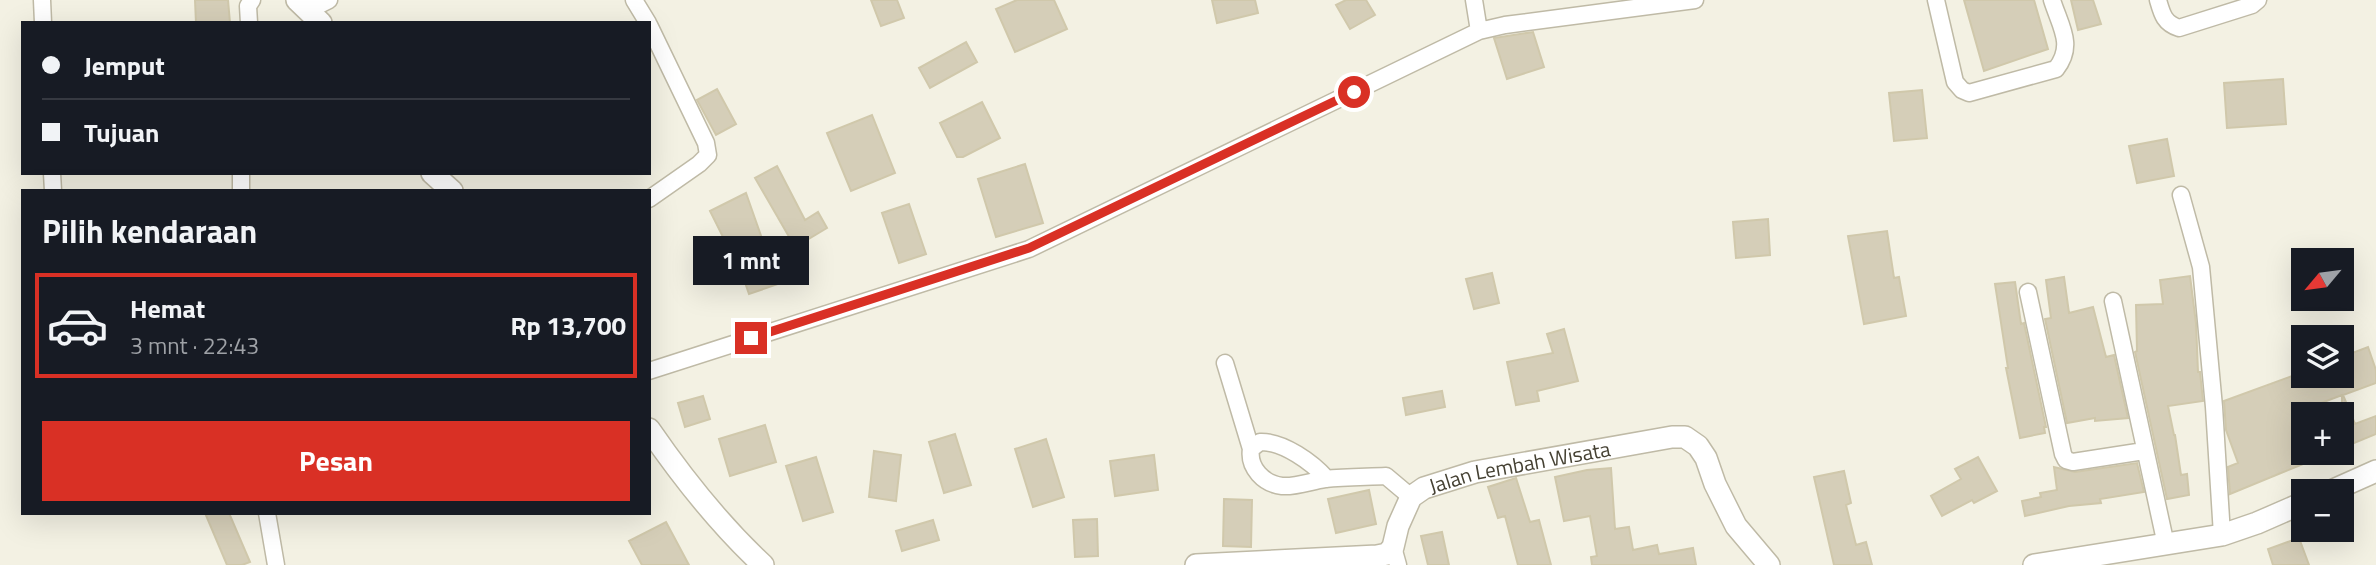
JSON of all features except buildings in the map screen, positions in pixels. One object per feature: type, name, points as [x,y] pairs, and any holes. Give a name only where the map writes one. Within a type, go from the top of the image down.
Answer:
[{"type":"street","points":[[42,0],[43,21]]},
{"type":"street","points":[[249,21],[248,6],[252,0]]},
{"type":"street","points":[[309,11],[329,0]]},
{"type":"street","points":[[634,0],[647,21]]},
{"type":"street","points":[[1474,0],[1479,31]]},
{"type":"street","points":[[651,370],[1029,248],[1479,31],[1505,25],[1695,0]]},
{"type":"street","points":[[1936,0],[1955,82],[1969,93],[2056,69],[2064,59],[2067,47],[2052,0]]},
{"type":"street","points":[[2158,0],[2164,20],[2179,29],[2252,5],[2258,0]]},
{"type":"street","points":[[651,28],[706,143],[708,155],[651,198]]},
{"type":"street","points":[[434,175],[450,189]]},
{"type":"street","points":[[2181,195],[2201,267],[2222,535]]},
{"type":"street","points":[[2028,292],[2066,460],[2144,451]]},
{"type":"street","points":[[2113,301],[2166,545]]},
{"type":"street","points":[[1225,363],[1255,471],[1270,482],[1281,486],[1327,479],[1385,476],[1411,497]]},
{"type":"street","points":[[651,432],[723,524],[763,565]]},
{"type":"street","name":"Jalan Lembah Wisata","points":[[1196,565],[1387,554],[1395,556],[1398,526],[1411,497],[1424,488],[1475,472],[1672,437],[1685,437],[1693,441],[1706,458],[1715,484],[1737,526],[1769,565]]},
{"type":"street","points":[[1251,449],[1260,442],[1274,444],[1309,463],[1327,479]]},
{"type":"street","points":[[2354,481],[2376,471]]},
{"type":"street","points":[[2044,564],[2222,535],[2291,508]]},
{"type":"street","points":[[267,515],[276,565]]},
{"type":"route","points":[[751,338],[1029,248],[1354,92]]}]
